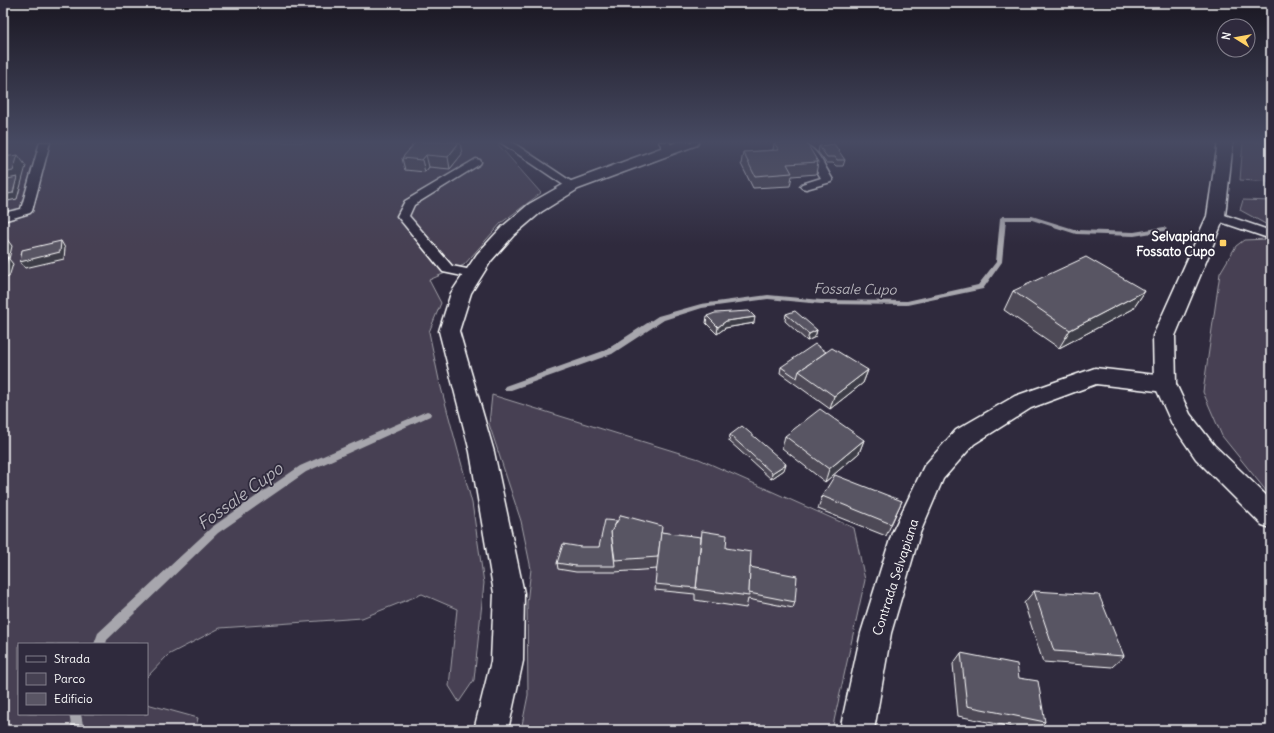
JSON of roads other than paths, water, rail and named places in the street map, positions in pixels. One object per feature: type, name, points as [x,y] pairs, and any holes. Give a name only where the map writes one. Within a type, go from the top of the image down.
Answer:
[{"type":"main road","points":[[491,730],[507,661],[509,593],[482,452],[449,331],[461,293],[472,274],[508,231],[535,208],[572,186],[595,176]]},
{"type":"main road","points":[[1221,176],[1216,216],[1164,336],[1165,384],[1180,418],[1205,452],[1271,517]]},
{"type":"main road","name":"Contrada Selvapiana","points":[[857,730],[876,633],[906,533],[933,473],[965,437],[1023,402],[1095,376],[1165,384]]},
{"type":"lane","points":[[3,217],[26,211],[36,176]]},
{"type":"lane","points":[[453,176],[409,203],[403,216],[448,269],[472,274]]},
{"type":"lane","points":[[557,176],[572,186]]},
{"type":"lane","points":[[806,186],[827,180],[825,176]]},
{"type":"lane","points":[[1216,216],[1271,235]]},
{"type":"waterway","name":"Fossale Cupo","points":[[508,388],[609,352],[661,318],[701,306],[768,297],[821,302],[907,303],[980,287],[999,262],[1003,218],[1032,218],[1076,232],[1134,234],[1164,229]]},
{"type":"waterway","name":"Fossale Cupo","points":[[100,643],[102,637],[215,530],[303,469],[427,414]]},
{"type":"waterway","name":"Fossale Cupo","points":[[75,715],[78,730]]},
{"type":"place","name":"Selvapiana Fossato Cupo","points":[[1223,243]]}]
